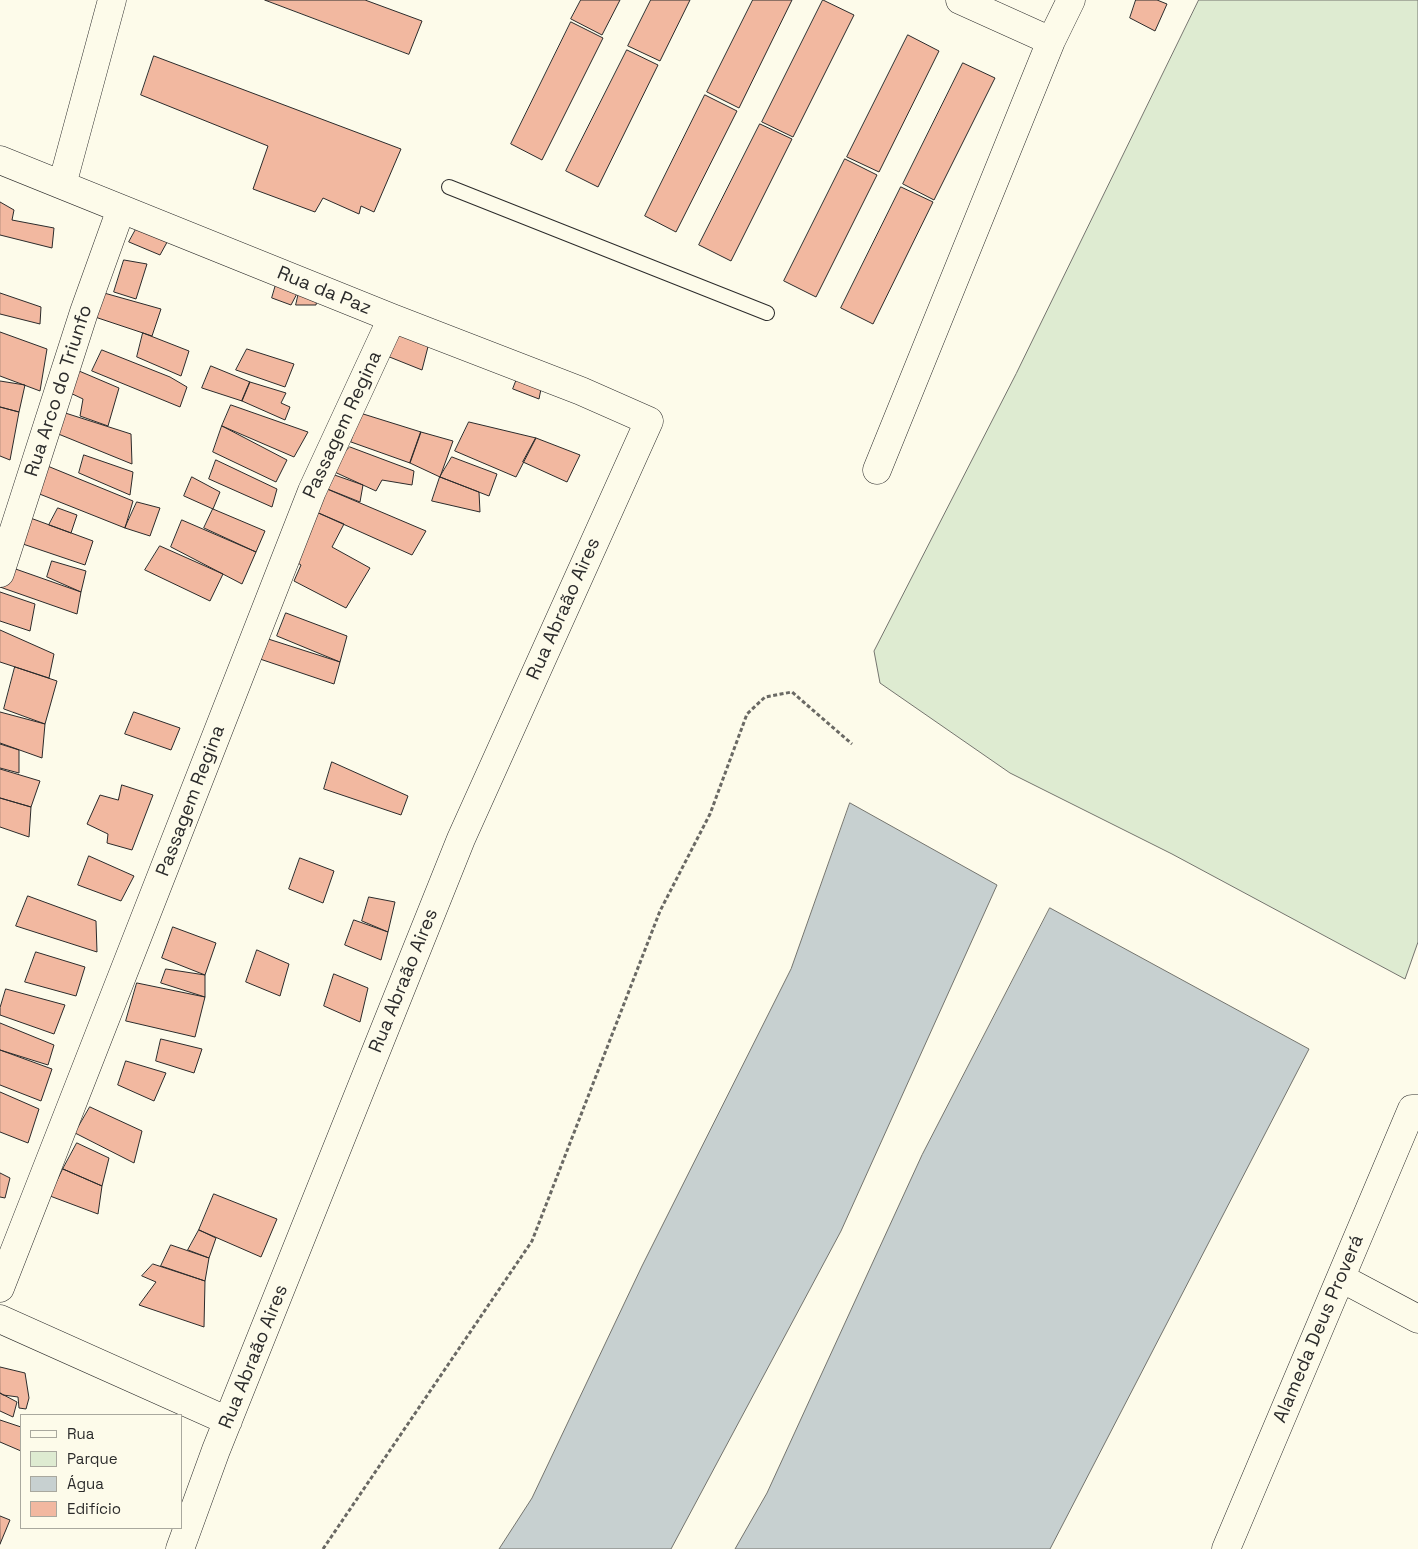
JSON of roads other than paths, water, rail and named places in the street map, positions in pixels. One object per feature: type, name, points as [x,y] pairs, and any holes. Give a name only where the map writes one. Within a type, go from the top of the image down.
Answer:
[{"type":"street","points":[[62,185],[112,0]]},
{"type":"street","points":[[960,0],[1050,41]]},
{"type":"street","points":[[877,470],[1050,41],[1071,0]]},
{"type":"street","name":"Rua da Paz","points":[[0,160],[392,318],[581,391],[648,421]]},
{"type":"street","name":"Rua Arco do Triunfo","points":[[0,573],[84,312],[121,209]]},
{"type":"street","name":"Passagem Regina","points":[[0,1288],[312,491],[392,318]]},
{"type":"street","name":"Rua Abraão Aires","points":[[180,1549],[228,1421],[460,839],[648,421]]},
{"type":"street","name":"Alameda Deus Proverá","points":[[1226,1549],[1415,1109]]},
{"type":"street","points":[[1341,1278],[1418,1319]]},
{"type":"street","points":[[0,1319],[228,1421]]},
{"type":"lane","points":[[449,187],[766,313]]},
{"type":"water","points":[[850,803],[997,885],[841,1231],[671,1549],[499,1549],[532,1498],[642,1266],[791,969]]},
{"type":"water","points":[[1050,908],[1309,1049],[1050,1549],[735,1549],[767,1493],[922,1155]]}]
